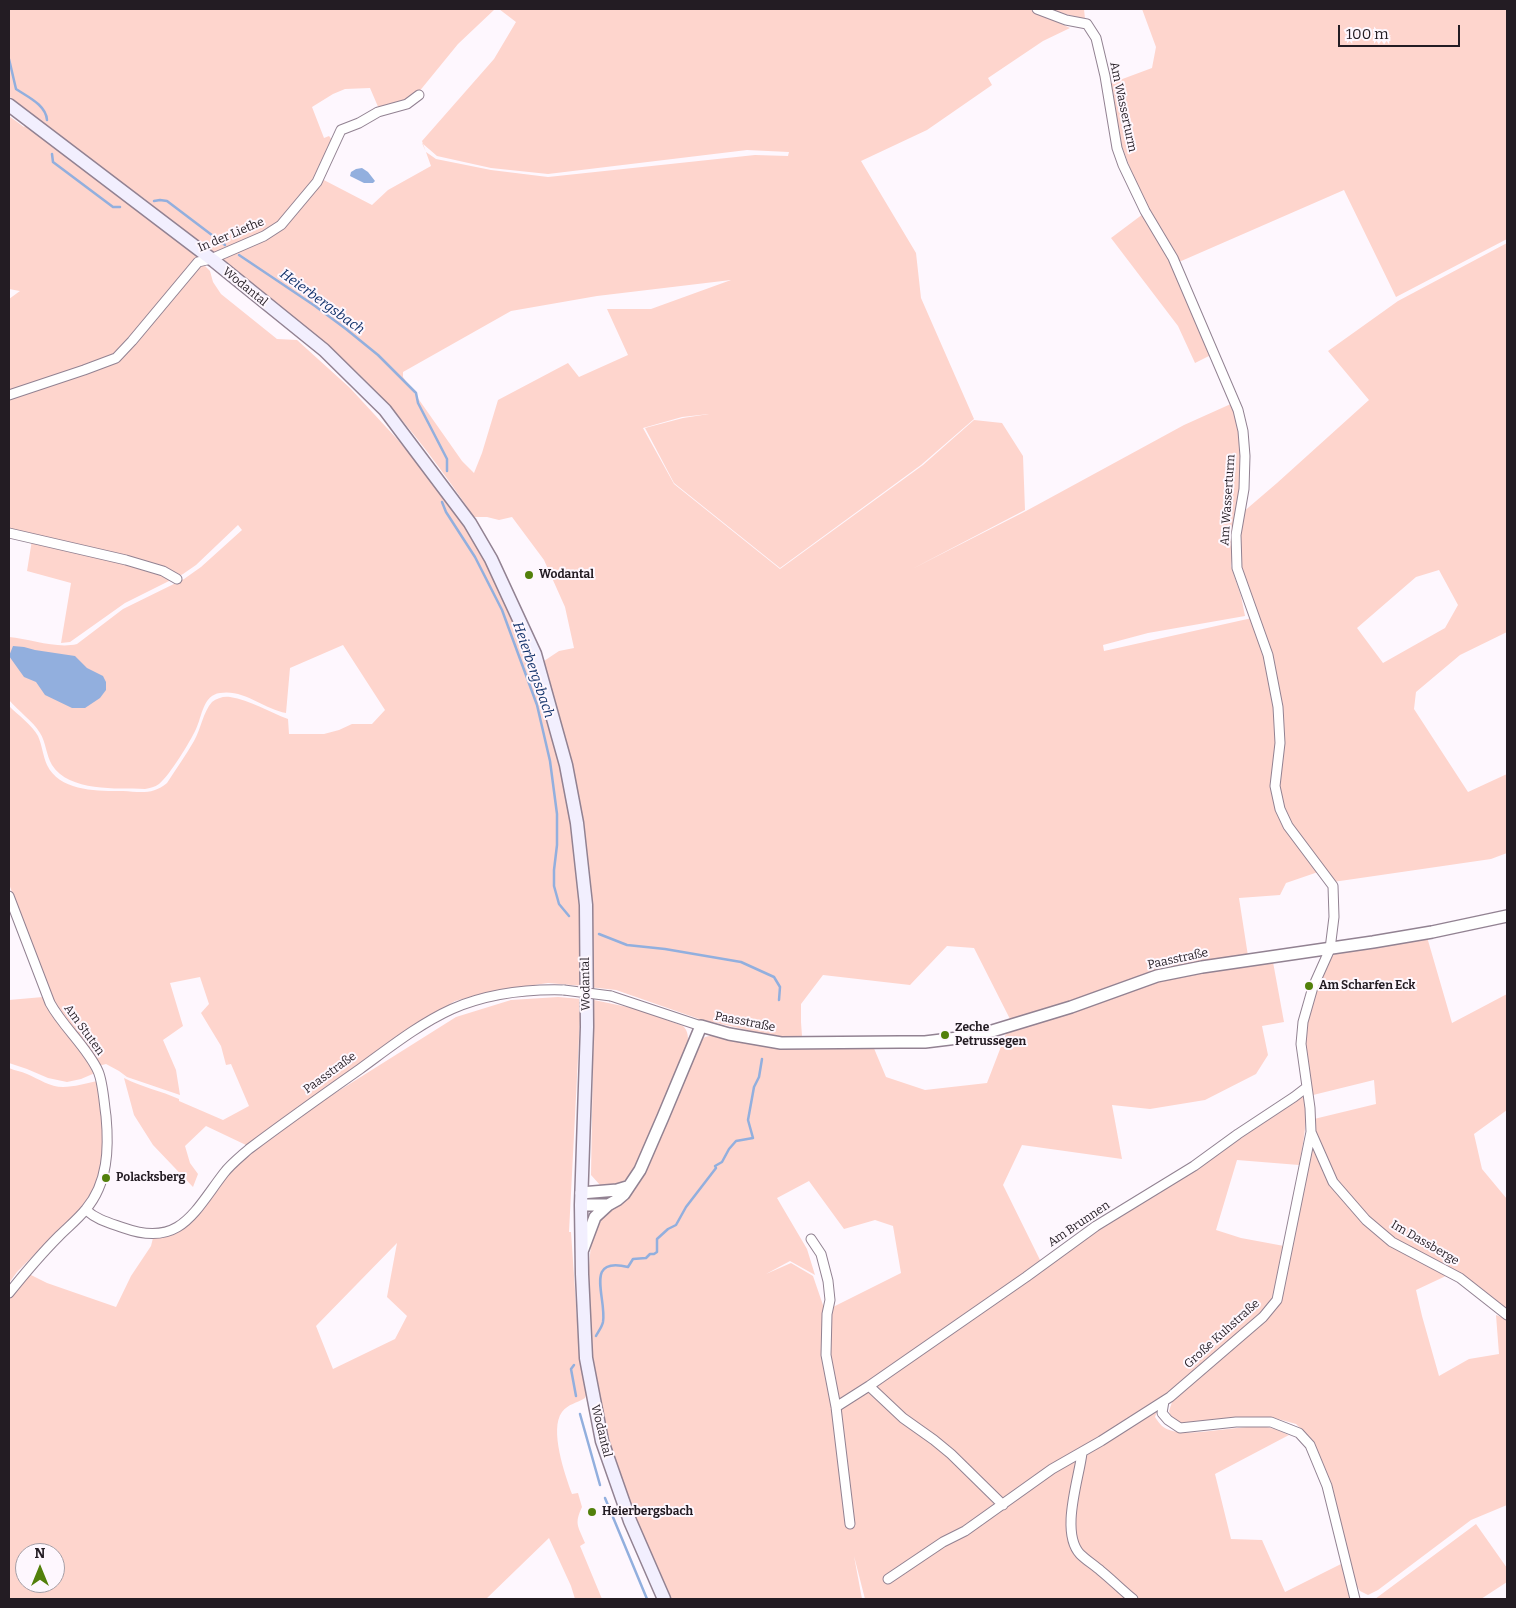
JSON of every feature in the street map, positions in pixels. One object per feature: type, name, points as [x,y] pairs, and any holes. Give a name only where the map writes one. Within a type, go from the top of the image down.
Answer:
[{"type":"main road","name":"Wodantal","points":[[9,105],[211,259],[324,350],[385,410],[470,523],[491,559],[535,654],[568,775],[577,822],[586,905],[587,1036],[581,1199],[586,1358],[602,1441],[630,1521],[664,1599]]},
{"type":"street","name":"Am Wasserturm","points":[[1037,9],[1066,20],[1086,24],[1096,38],[1105,76],[1117,148],[1145,211],[1173,258],[1238,410],[1243,431],[1245,456],[1244,489],[1236,535],[1237,568],[1268,655],[1278,707],[1280,743],[1275,786],[1280,809],[1288,826],[1333,886],[1334,917],[1330,949]]},
{"type":"street","name":"In der Liethe","points":[[9,395],[116,358],[198,262],[211,259],[264,236],[281,225],[316,182],[341,130],[360,123],[378,112],[407,104],[419,95]]},
{"type":"street","points":[[9,533],[126,560],[163,571],[177,579]]},
{"type":"street","name":"Am Stuten","points":[[9,896],[56,1015],[86,1052],[99,1072],[105,1104],[108,1138],[106,1166],[95,1197],[86,1210],[32,1264],[9,1293]]},
{"type":"street","name":"Paasstraße","points":[[86,1210],[102,1221],[139,1234],[151,1235],[168,1232],[188,1219],[199,1208],[231,1165],[249,1149],[420,1027],[452,1009],[479,1000],[530,991],[564,990],[611,996],[700,1026],[760,1040],[781,1043],[916,1042],[966,1037],[992,1031],[1071,1007],[1157,976],[1202,967],[1432,932],[1507,916]]},
{"type":"street","name":"Große Kuhstraße","points":[[1164,1401],[1263,1317],[1277,1300],[1310,1132],[1310,1108],[1301,1044],[1303,1022],[1313,986],[1330,949]]},
{"type":"street","name":"Wodantal","points":[[582,1253],[595,1217],[624,1194],[640,1170],[664,1117],[700,1026]]},
{"type":"street","name":"Am Brunnen","points":[[836,1406],[869,1386],[1096,1226],[1194,1166],[1307,1087]]},
{"type":"street","name":"Im Dassberge","points":[[1310,1132],[1333,1182],[1366,1220],[1392,1242],[1460,1278],[1507,1316]]},
{"type":"street","points":[[581,1199],[627,1187]]},
{"type":"street","points":[[581,1199],[608,1205]]},
{"type":"street","points":[[811,1239],[821,1254],[828,1281],[830,1300],[827,1314],[826,1355],[836,1406],[850,1524]]},
{"type":"street","points":[[869,1386],[903,1418],[951,1454],[1003,1505]]},
{"type":"street","points":[[888,1579],[943,1542],[966,1531],[1052,1469],[1082,1453],[1164,1401]]},
{"type":"street","points":[[1164,1401],[1162,1412],[1168,1420],[1180,1428],[1236,1422],[1271,1422],[1299,1433],[1310,1445],[1327,1486],[1355,1599]]},
{"type":"street","points":[[1082,1453],[1072,1515],[1073,1540],[1079,1552],[1132,1599]]},
{"type":"shaded area","points":[[9,9],[495,9],[458,44],[418,93],[406,102],[379,109],[370,88],[345,89],[312,107],[324,138],[329,136],[332,140],[310,188],[279,224],[265,234],[215,254],[141,196],[129,204],[201,258],[114,355],[9,393],[9,299],[20,291],[9,289],[9,116],[24,127],[34,116],[9,96]]},
{"type":"shaded area","points":[[499,9],[1029,9],[1070,28],[1043,41],[988,78],[992,85],[927,130],[861,161],[916,253],[921,298],[974,419],[921,465],[780,568],[674,483],[645,428],[683,418],[709,414],[682,417],[643,428],[674,484],[780,569],[923,465],[974,420],[1002,423],[1023,456],[1025,510],[912,569],[1026,511],[1184,425],[1233,403],[1240,430],[1242,456],[1241,487],[1231,566],[1241,596],[1245,616],[1148,633],[1103,645],[1104,651],[1252,618],[1265,654],[1276,706],[1277,808],[1318,872],[1286,883],[1280,895],[1239,898],[1248,956],[1011,1021],[974,948],[947,946],[910,985],[823,975],[801,1004],[802,1036],[773,1036],[699,1019],[616,990],[589,987],[590,895],[541,663],[559,651],[574,648],[565,607],[544,560],[512,517],[499,520],[487,517],[474,517],[429,454],[378,393],[322,340],[222,259],[266,237],[320,178],[372,205],[388,190],[431,166],[426,152],[436,159],[491,170],[548,177],[755,155],[788,156],[789,152],[747,150],[548,174],[491,168],[437,156],[422,141],[494,59],[516,22]],"holes":[[[731,280],[651,309],[607,309],[628,355],[579,377],[568,363],[498,400],[474,473],[462,461],[403,377],[403,372],[511,311],[597,296]]]},
{"type":"shaded area","points":[[1046,9],[1084,9],[1085,19],[1049,10]]},
{"type":"shaded area","points":[[1142,9],[1507,9],[1507,239],[1396,297],[1344,190],[1179,262],[1143,202],[1116,131],[1109,84],[1152,68],[1156,47]]},
{"type":"shaded area","points":[[1143,214],[1170,258],[1211,355],[1195,363],[1178,326],[1111,238]]},
{"type":"shaded area","points":[[1507,243],[1507,632],[1460,655],[1416,692],[1414,709],[1468,792],[1507,774],[1507,853],[1491,859],[1333,882],[1290,826],[1277,786],[1281,707],[1239,568],[1239,536],[1242,513],[1369,400],[1328,351],[1398,301]],"holes":[[[1439,570],[1458,605],[1445,628],[1383,663],[1357,628],[1416,577]]]},
{"type":"shaded area","points":[[202,263],[210,271],[213,282],[221,294],[277,339],[297,340],[350,388],[425,472],[477,546],[530,656],[567,779],[582,903],[583,986],[548,983],[493,991],[455,1001],[396,1037],[246,1145],[206,1126],[185,1146],[190,1163],[198,1174],[193,1187],[153,1145],[134,1115],[124,1078],[179,1099],[179,1101],[223,1120],[249,1106],[231,1064],[226,1065],[221,1046],[201,1013],[209,1004],[200,977],[170,983],[183,1026],[163,1040],[176,1070],[180,1095],[127,1077],[106,1064],[98,1066],[50,997],[9,884],[9,706],[36,732],[47,765],[53,774],[61,780],[70,785],[92,790],[141,792],[157,789],[167,783],[194,741],[209,706],[218,698],[228,697],[252,703],[288,719],[289,734],[324,734],[352,724],[372,724],[385,710],[343,645],[290,668],[286,713],[237,694],[220,693],[210,698],[204,707],[196,729],[185,750],[169,773],[156,786],[145,789],[94,787],[70,780],[60,774],[52,765],[44,740],[37,729],[9,700],[9,637],[52,645],[77,644],[123,609],[184,579],[201,567],[242,530],[238,525],[196,565],[183,574],[125,603],[70,642],[61,643],[71,583],[27,571],[32,540],[9,531],[9,396],[105,364]]},
{"type":"shaded area","points":[[1427,937],[1452,1023],[1507,994],[1507,1110],[1474,1134],[1482,1169],[1507,1199],[1507,1313],[1394,1240],[1369,1219],[1334,1180],[1316,1138],[1314,1119],[1376,1104],[1374,1080],[1313,1095],[1305,1058],[1306,1023],[1321,978],[1331,957],[1335,954]]},
{"type":"shaded area","points":[[1273,962],[1284,1022],[1262,1026],[1268,1055],[1256,1074],[1205,1100],[1150,1109],[1112,1105],[1122,1159],[1022,1145],[1003,1185],[1041,1262],[1099,1228],[1305,1093],[1306,1120],[1299,1165],[1237,1160],[1216,1230],[1241,1238],[1284,1246],[1271,1303],[1199,1368],[1162,1397],[1155,1417],[1162,1426],[1172,1431],[1199,1432],[1259,1427],[1273,1429],[1289,1435],[1215,1474],[1231,1539],[1262,1540],[1285,1592],[1343,1563],[1352,1599],[865,1599],[854,1556],[862,1599],[671,1599],[636,1518],[610,1443],[599,1396],[590,1340],[587,1292],[591,1243],[596,1225],[601,1218],[622,1203],[634,1191],[642,1179],[670,1117],[700,1041],[705,1037],[714,1035],[873,1046],[886,1077],[925,1090],[987,1083],[1007,1031],[1160,978]],"holes":[[[809,1181],[844,1229],[875,1220],[893,1226],[901,1273],[825,1311],[813,1276],[791,1263],[766,1274],[790,1261],[815,1275],[807,1249],[777,1198]]]},
{"type":"shaded area","points":[[43,997],[54,1017],[88,1059],[95,1073],[67,1082],[48,1078],[9,1063],[9,1000]]},
{"type":"shaded area","points":[[558,997],[581,999],[569,1232],[571,1232],[579,1349],[586,1395],[585,1398],[564,1409],[558,1420],[557,1429],[566,1476],[572,1494],[578,1493],[582,1507],[578,1517],[578,1525],[585,1543],[580,1546],[602,1599],[575,1599],[549,1538],[486,1599],[9,1599],[9,1297],[29,1274],[47,1283],[116,1307],[131,1276],[151,1246],[153,1238],[162,1238],[188,1225],[225,1174],[286,1124],[456,1017],[511,1000]],"holes":[[[397,1243],[387,1297],[407,1316],[395,1339],[333,1369],[316,1326]]]},
{"type":"shaded area","points":[[594,1000],[637,1009],[683,1026],[688,1036],[673,1079],[634,1168],[625,1180],[610,1186],[600,1185],[591,1175]]},
{"type":"shaded area","points":[[9,1068],[58,1087],[98,1081],[105,1137],[102,1166],[93,1190],[81,1208],[17,1272],[9,1283]]},
{"type":"shaded area","points":[[1314,1146],[1363,1221],[1448,1275],[1416,1290],[1439,1376],[1469,1359],[1499,1354],[1496,1315],[1507,1319],[1507,1505],[1471,1520],[1378,1590],[1368,1595],[1360,1591],[1356,1585],[1322,1465],[1311,1439],[1296,1424],[1271,1417],[1237,1418],[1187,1425],[1172,1419],[1169,1411],[1172,1402],[1270,1316],[1278,1304],[1310,1147]]},
{"type":"shaded area","points":[[1476,1524],[1507,1568],[1507,1582],[1481,1599],[1375,1599]]},
{"type":"water","points":[[362,168],[375,181],[373,183],[364,183],[350,176],[351,172]]},
{"type":"water","points":[[13,646],[75,656],[87,668],[103,676],[106,682],[106,690],[100,698],[85,708],[72,708],[45,695],[36,682],[24,677],[9,656]]},
{"type":"waterway","name":"Heierbergsbach","points":[[9,59],[16,89],[40,106],[47,120]]},
{"type":"waterway","name":"Heierbergsbach","points":[[52,154],[53,162],[113,207],[120,207]]},
{"type":"waterway","name":"Heierbergsbach","points":[[154,201],[167,201],[225,245]]},
{"type":"waterway","name":"Heierbergsbach","points":[[239,255],[346,329],[378,355],[416,393],[418,403],[447,459],[447,471]]},
{"type":"waterway","name":"Heierbergsbach","points":[[442,502],[446,512],[475,557],[502,610],[537,705],[550,761],[557,814],[554,886],[559,904],[569,916]]},
{"type":"waterway","name":"Heierbergsbach","points":[[599,934],[627,945],[665,949],[741,962],[774,977],[780,987],[779,1000]]},
{"type":"waterway","name":"Heierbergsbach","points":[[596,1336],[603,1322],[601,1273],[606,1268],[614,1265],[628,1267],[633,1259],[646,1258],[650,1254],[657,1252],[657,1239],[668,1229],[676,1225],[686,1207],[716,1168],[715,1166],[722,1162],[729,1149],[736,1141],[753,1138],[748,1120],[754,1087],[759,1077],[762,1059]]},
{"type":"waterway","points":[[574,1365],[571,1369],[576,1396]]},
{"type":"waterway","name":"Heierbergsbach","points":[[580,1414],[600,1485]]},
{"type":"waterway","points":[[605,1498],[647,1599]]},
{"type":"place","name":"Wodantal","points":[[529,575]]},
{"type":"place","name":"Am Scharfen Eck","points":[[1309,986]]},
{"type":"place","name":"Zeche Petrussegen","points":[[945,1035]]},
{"type":"place","name":"Polacksberg","points":[[106,1178]]},
{"type":"place","name":"Heierbergsbach","points":[[592,1512]]}]
